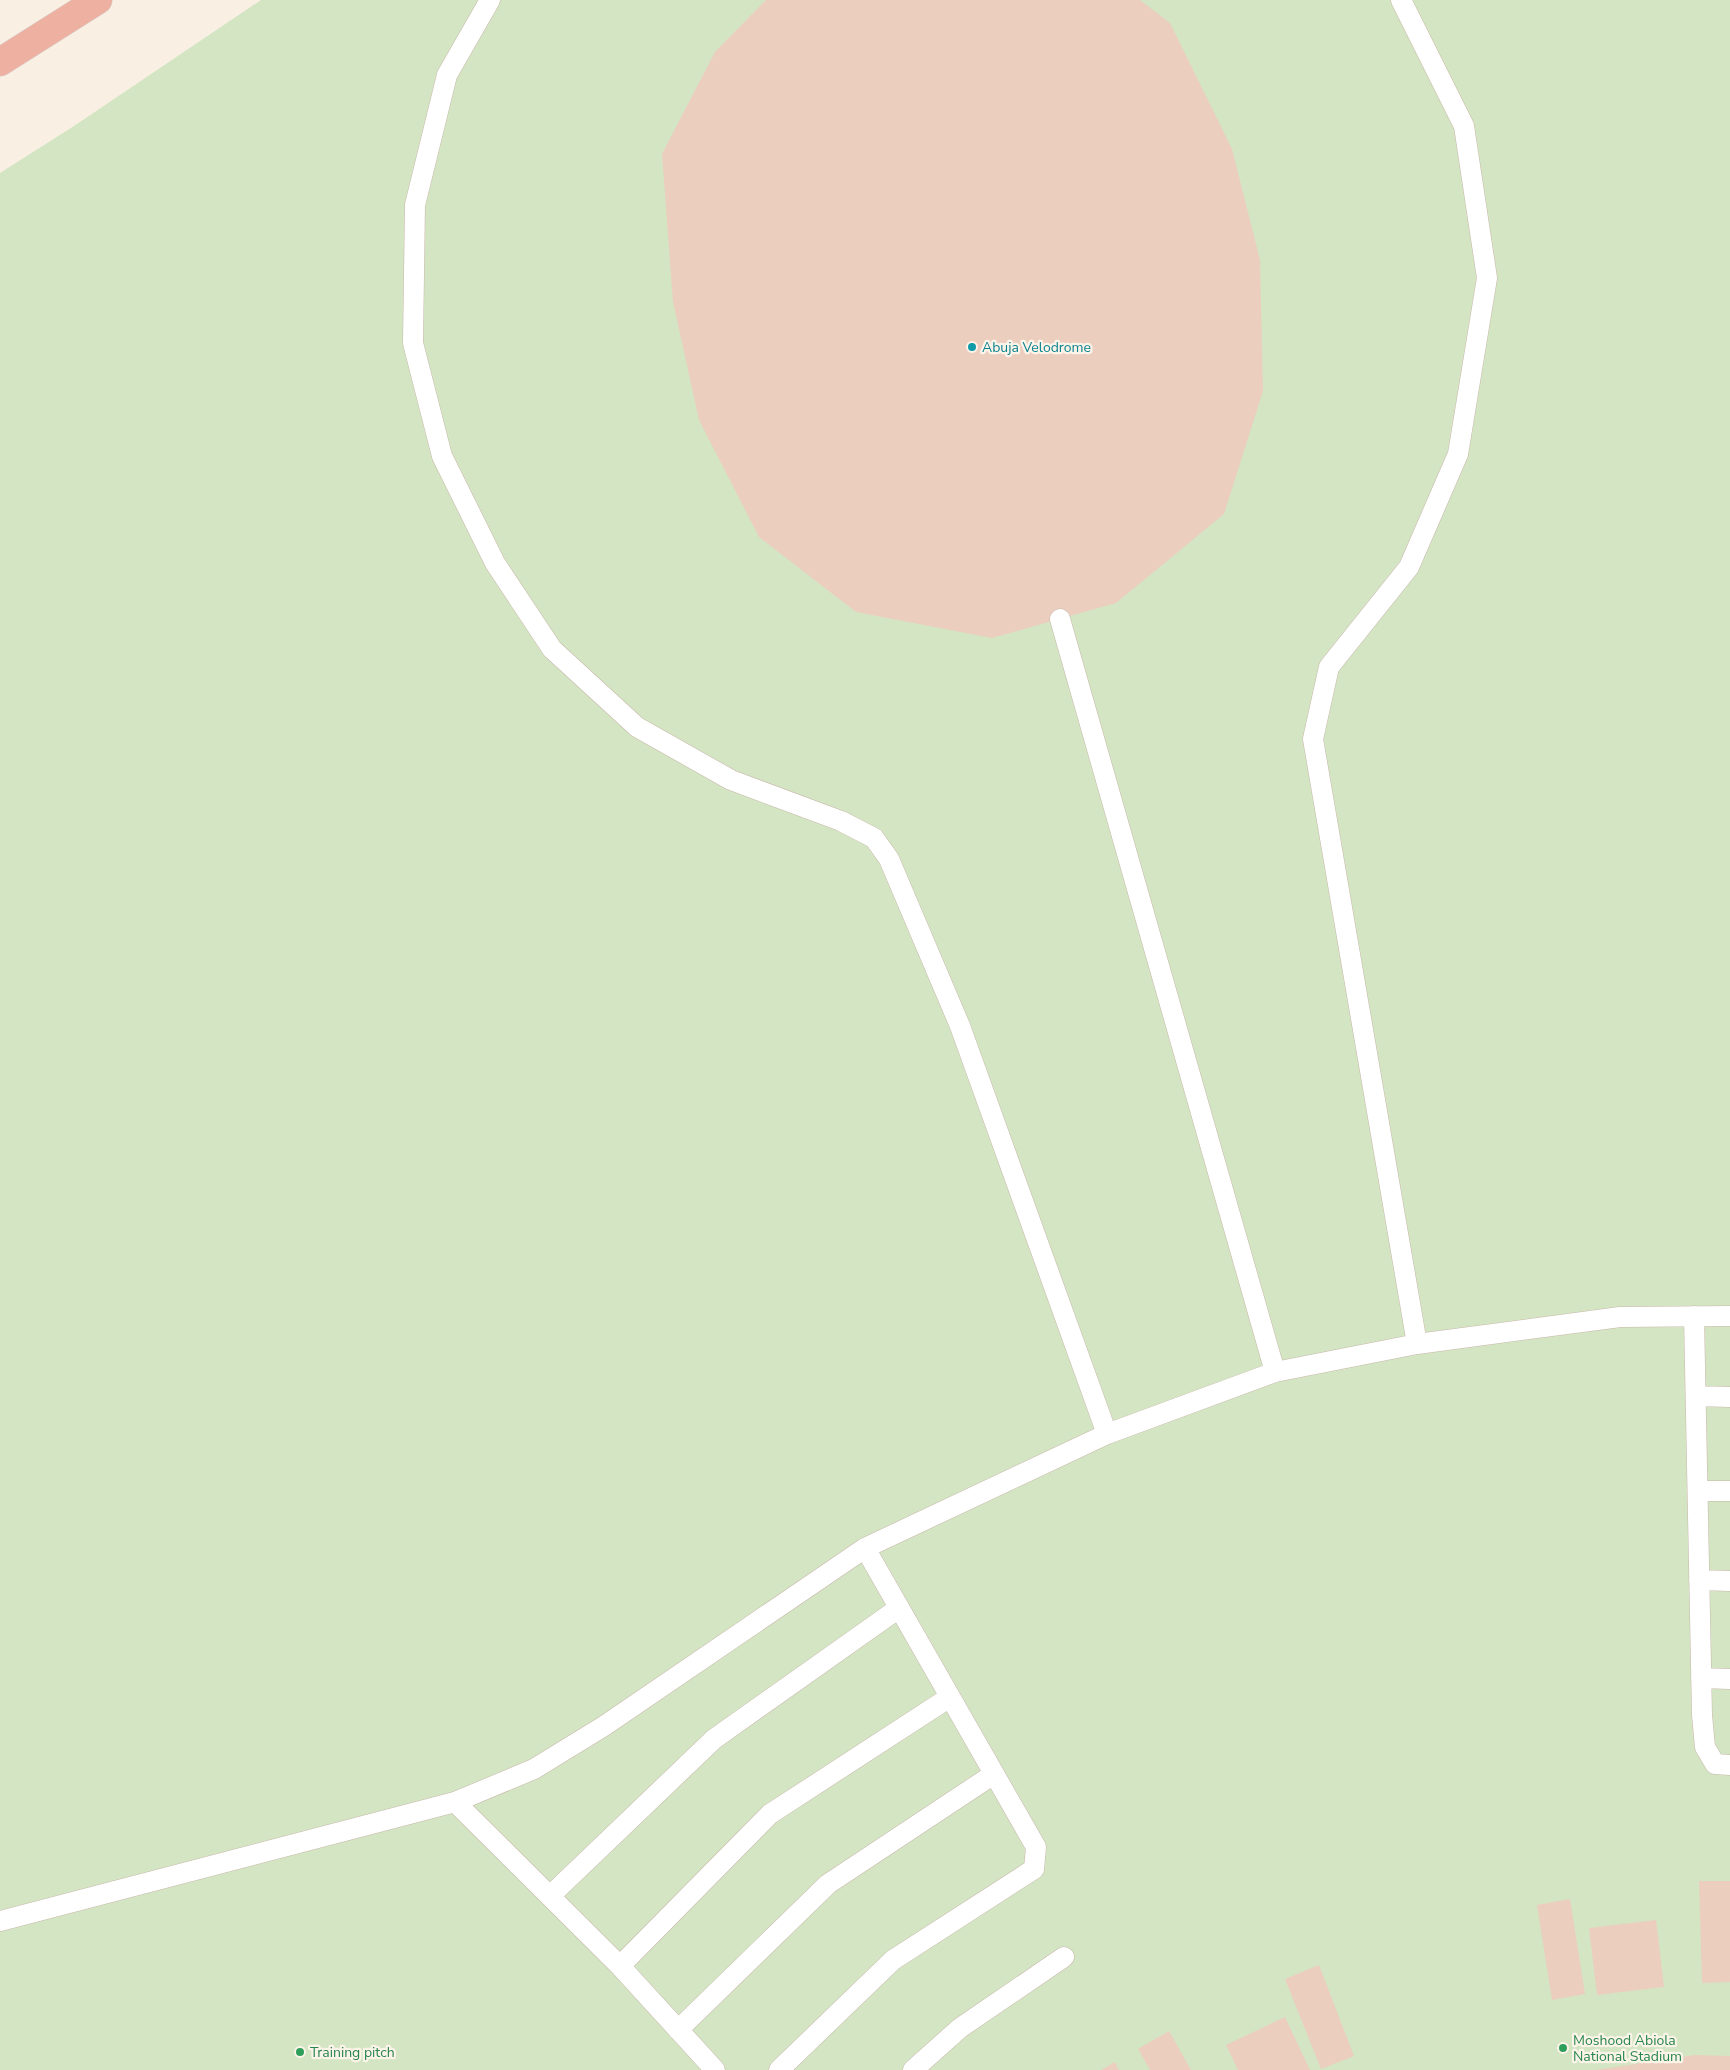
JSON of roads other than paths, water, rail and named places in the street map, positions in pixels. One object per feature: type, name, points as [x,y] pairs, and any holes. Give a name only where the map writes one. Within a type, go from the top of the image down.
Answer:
[{"type":"highway","points":[[0,62],[98,0]]},
{"type":"lane","points":[[490,0],[447,76],[414,205],[413,343],[442,456],[495,563],[552,649],[637,727],[730,780],[841,821],[874,838],[889,859],[960,1026],[1108,1434]]},
{"type":"lane","points":[[1400,0],[1464,126],[1487,278],[1458,454],[1409,567],[1329,668],[1313,739],[1417,1344]]},
{"type":"lane","points":[[1060,619],[1275,1372]]},
{"type":"lane","points":[[1694,1316],[1702,1715],[1706,1747],[1715,1764],[1730,1765]]},
{"type":"lane","points":[[0,1921],[455,1802],[534,1768],[604,1726],[865,1548],[1108,1434],[1275,1372],[1417,1344],[1620,1317],[1730,1316]]},
{"type":"lane","points":[[1696,1396],[1730,1397]]},
{"type":"lane","points":[[1698,1491],[1730,1491]]},
{"type":"lane","points":[[779,2070],[892,1960],[1034,1869],[1036,1847],[865,1548]]},
{"type":"lane","points":[[1699,1580],[1730,1581]]},
{"type":"lane","points":[[550,1896],[714,1739],[899,1608]]},
{"type":"lane","points":[[1701,1678],[1730,1678]]},
{"type":"lane","points":[[620,1966],[770,1814],[950,1697]]},
{"type":"lane","points":[[678,2030],[828,1884],[994,1774]]},
{"type":"lane","points":[[455,1802],[620,1966],[715,2070]]},
{"type":"lane","points":[[913,2070],[960,2028],[1064,1957]]},
{"type":"place","name":"Abuja Velodrome","points":[[972,347]]},
{"type":"place","name":"Moshood Abiola National Stadium","points":[[1563,2048]]},
{"type":"place","name":"Training pitch","points":[[300,2052]]}]
